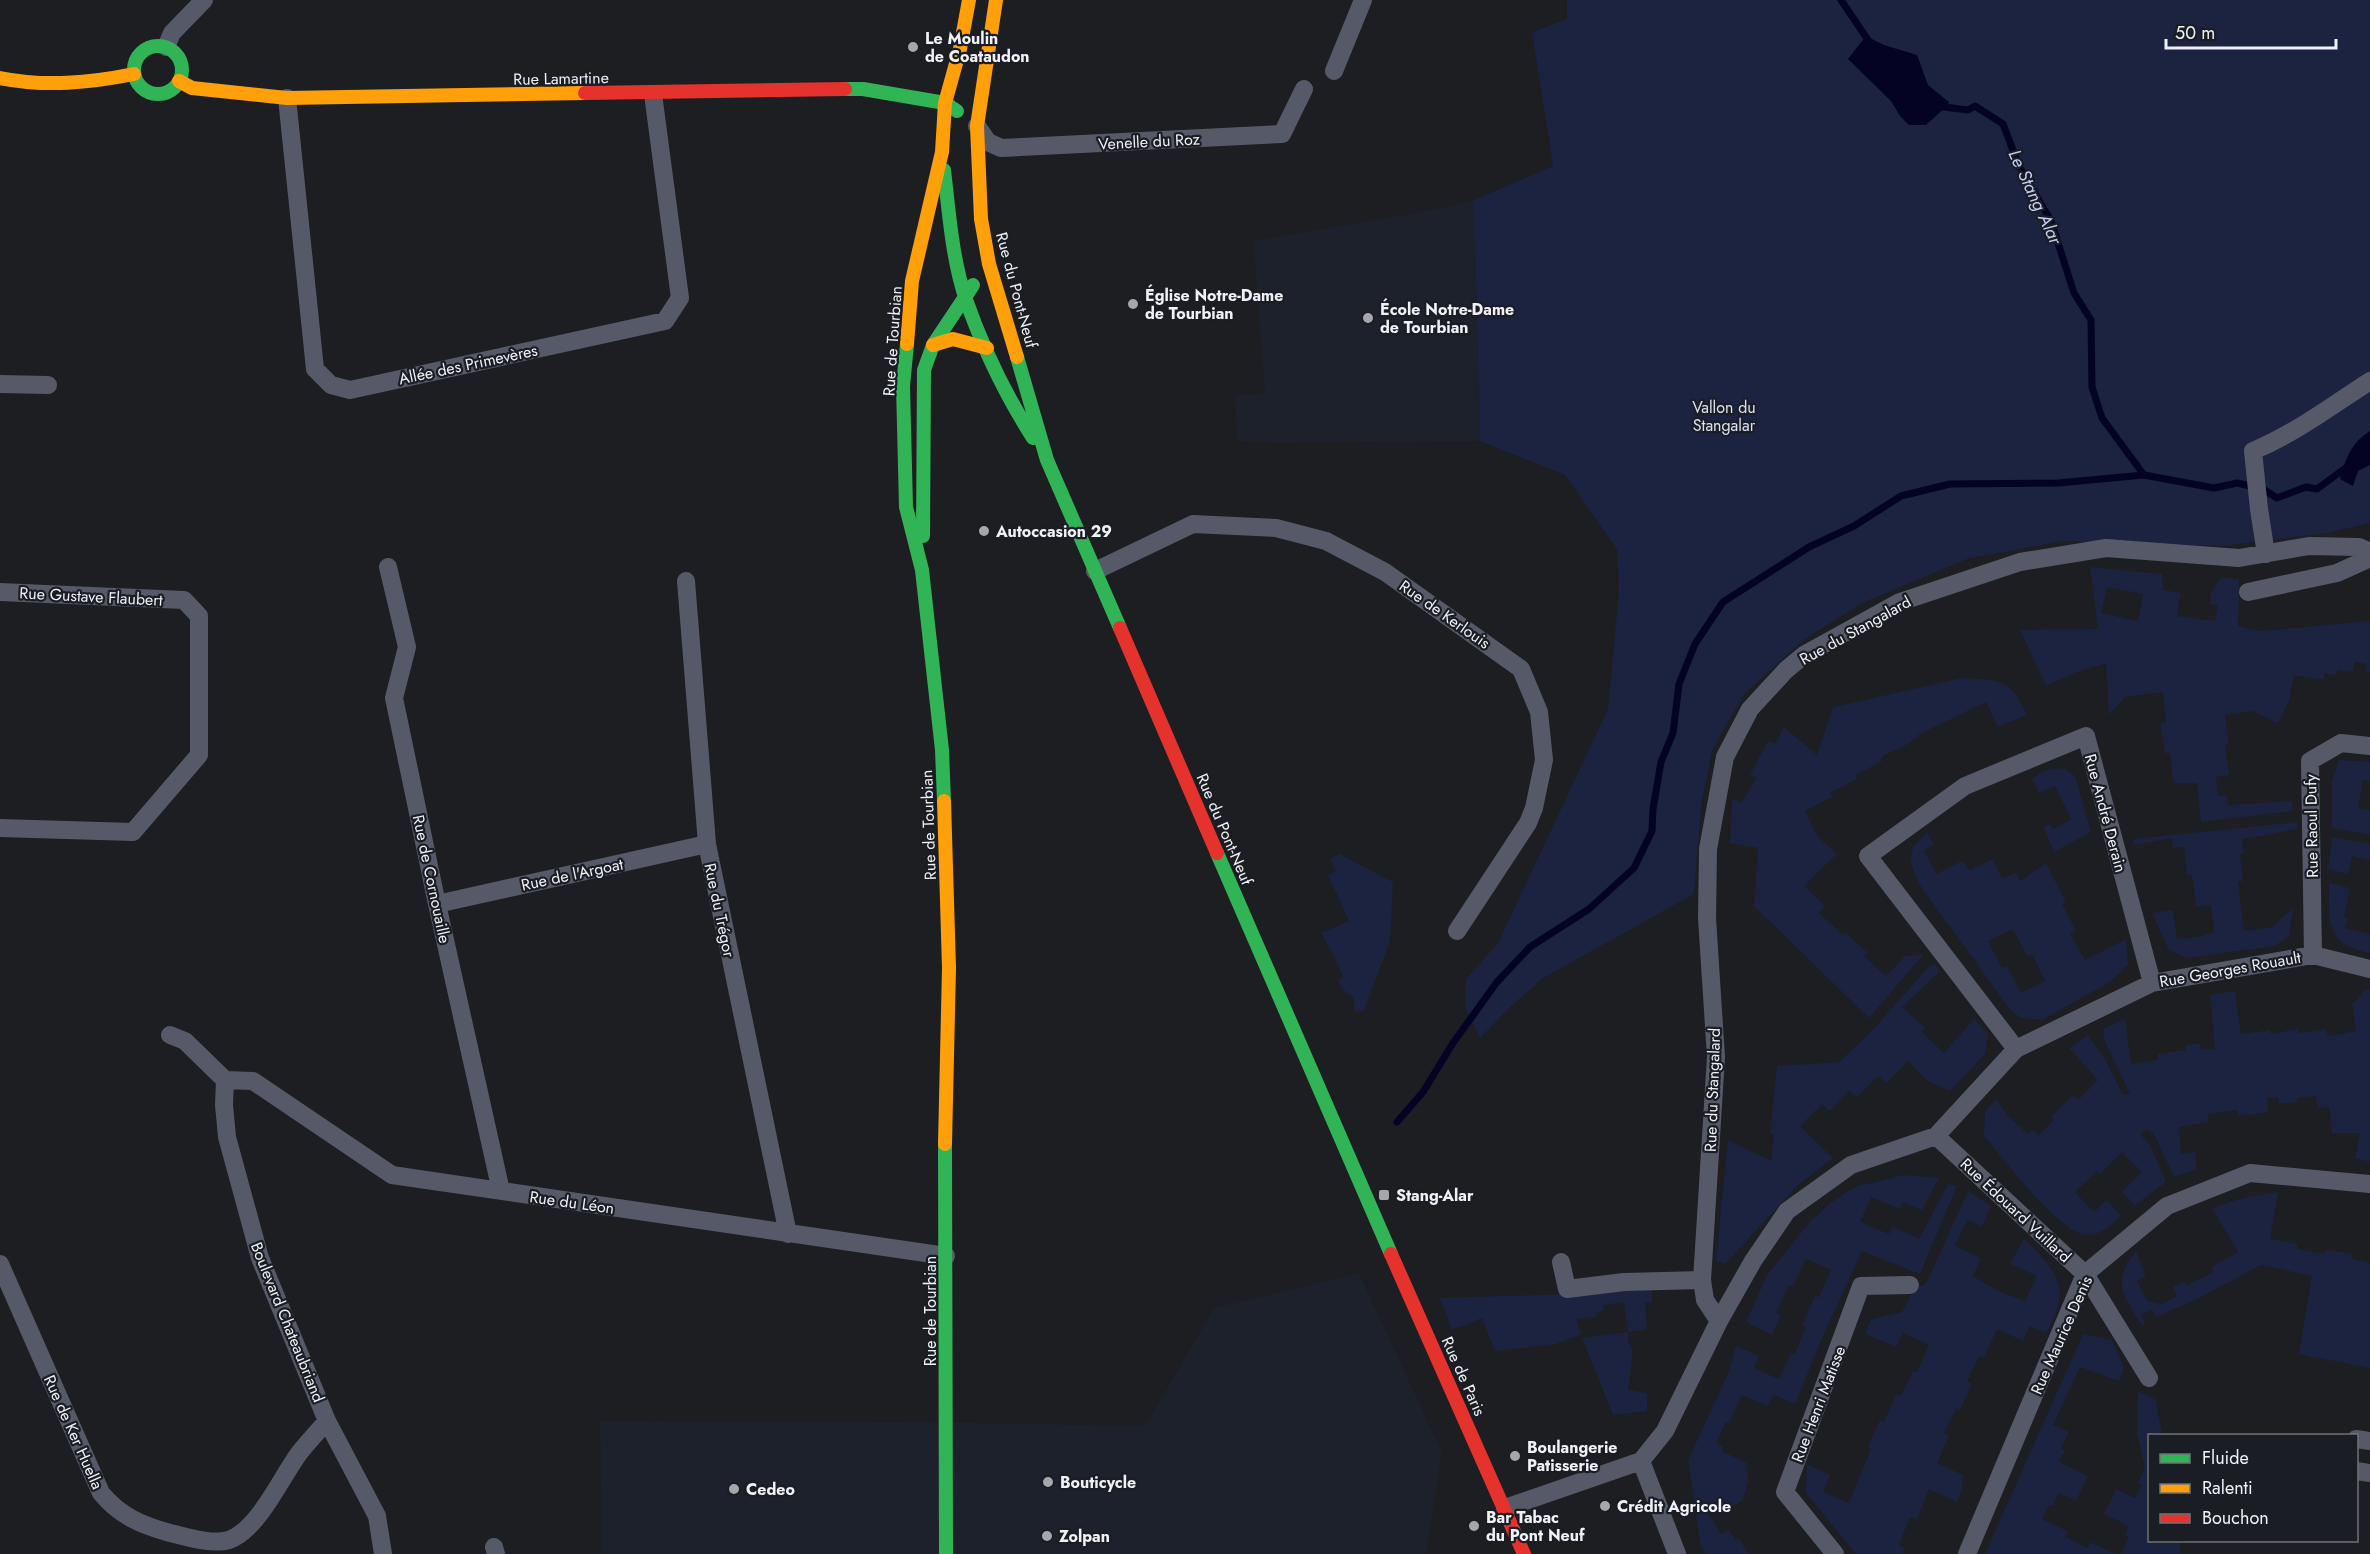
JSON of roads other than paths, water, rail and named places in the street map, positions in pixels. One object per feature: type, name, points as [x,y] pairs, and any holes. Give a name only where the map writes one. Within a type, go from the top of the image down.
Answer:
[{"type":"main road","name":"Rue de Tourbian","points":[[946,1554],[945,1149],[950,968],[942,750],[922,570],[906,507],[903,386],[912,281],[942,153],[945,103],[960,49],[969,0]]},
{"type":"main road","name":"Rue du Pont-Neuf","points":[[996,0],[977,126],[981,219],[989,264],[1047,460],[1372,1211]]},
{"type":"main road","points":[[149,47],[166,47],[173,51],[182,65],[179,81],[169,91],[154,94],[141,87],[134,74],[134,66],[142,51],[149,47]]},
{"type":"main road","points":[[0,78],[29,84],[94,83],[134,74]]},
{"type":"main road","name":"Rue Lamartine","points":[[179,81],[192,88],[287,98],[863,89],[945,103]]},
{"type":"main road","points":[[945,103],[977,126]]},
{"type":"main road","name":"Rue du Pont-Neuf","points":[[942,153],[952,237],[965,296],[1007,397],[1047,460]]},
{"type":"main road","points":[[922,570],[924,370],[933,345],[989,264]]},
{"type":"main road","points":[[933,345],[953,339],[987,348]]},
{"type":"main road","name":"Rue de Paris","points":[[1372,1211],[1524,1554]]},
{"type":"street","points":[[166,47],[172,33],[204,0]]},
{"type":"street","points":[[1334,71],[1364,0]]},
{"type":"street","name":"Venelle du Roz","points":[[977,126],[988,142],[1001,148],[1282,134],[1304,88]]},
{"type":"street","name":"Allée des Primevères","points":[[287,98],[315,369],[331,385],[350,390],[665,321],[680,298],[653,93]]},
{"type":"street","points":[[2266,554],[2254,459],[2277,441],[2327,412],[2370,381]]},
{"type":"street","points":[[0,384],[48,385]]},
{"type":"street","name":"Rue de Kerlouis","points":[[1095,571],[1193,524],[1276,528],[1326,541],[1385,572],[1521,669],[1539,712],[1544,760],[1534,808],[1528,823],[1457,931]]},
{"type":"street","name":"Rue du Stangalard","points":[[1702,1280],[1716,1057],[1707,918],[1708,849],[1725,757],[1750,709],[1786,670],[1804,655],[1900,602],[2020,562],[2106,548],[2239,558],[2309,546],[2359,547],[2370,552]]},
{"type":"street","points":[[2248,592],[2337,573],[2370,558]]},
{"type":"street","name":"Rue de Cornouaille","points":[[388,567],[407,647],[394,698],[501,1191]]},
{"type":"street","name":"Rue du Trégor","points":[[686,581],[707,844],[788,1234]]},
{"type":"street","name":"Rue Gustave Flaubert","points":[[0,592],[183,600],[199,616],[199,755],[134,831],[0,828]]},
{"type":"street","name":"Rue André Derain","points":[[2016,1048],[1868,856],[1965,786],[2086,736],[2152,983]]},
{"type":"street","name":"Rue Raoul Dufy","points":[[2313,955],[2310,760],[2341,743],[2370,746]]},
{"type":"street","name":"Rue de l'Argoat","points":[[437,904],[707,844]]},
{"type":"street","name":"Rue Georges Rouault","points":[[1641,1461],[1665,1431],[1719,1321],[1753,1260],[1787,1212],[1851,1165],[1936,1136],[2016,1048],[2152,983],[2313,955],[2370,969]]},
{"type":"street","points":[[170,1035],[185,1041],[225,1080]]},
{"type":"street","name":"Rue du Léon","points":[[225,1080],[253,1081],[392,1175],[946,1256]]},
{"type":"street","name":"Boulevard Chateaubriand","points":[[225,1080],[224,1105],[227,1137],[260,1258],[327,1421],[377,1516],[383,1554]]},
{"type":"street","name":"Rue Édouard Vuillard","points":[[1936,1136],[2085,1274],[2149,1378]]},
{"type":"street","name":"Rue Maurice Denis","points":[[1967,1554],[2085,1274],[2167,1206],[2250,1173],[2370,1184]]},
{"type":"street","points":[[1561,1262],[1566,1289],[1624,1282],[1702,1280],[1705,1300],[1719,1321]]},
{"type":"street","name":"Rue de Ker Huella","points":[[1,1268],[100,1492],[119,1512],[132,1520],[182,1536],[208,1540],[227,1540],[242,1533],[301,1451],[327,1421]]},
{"type":"street","name":"Rue Henri Matisse","points":[[1835,1554],[1785,1492],[1862,1286],[1910,1285]]},
{"type":"street","points":[[1505,1508],[1641,1461],[1677,1554]]},
{"type":"waterway","name":"Le Stang Alar","points":[[1841,0],[1870,43]]},
{"type":"waterway","name":"Le Stang Alar","points":[[1936,106],[1968,110],[1975,106],[2003,124],[2019,166],[2051,221],[2074,293],[2091,320],[2092,387],[2102,418],[2144,475]]},
{"type":"waterway","points":[[1397,1122],[1423,1092],[1453,1043],[1497,982],[1530,947],[1589,909],[1634,868],[1652,831],[1653,809],[1661,762],[1673,733],[1679,684],[1695,644],[1723,602],[1809,547],[1854,526],[1901,496],[1950,484],[2058,483],[2144,475],[2214,488],[2237,483],[2263,489],[2277,498],[2306,487],[2317,489],[2351,464]]},
{"type":"place","name":"Le Moulin de Coataudon","points":[[913,47]]},
{"type":"place","name":"Église Notre-Dame de Tourbian","points":[[1133,304]]},
{"type":"place","name":"École Notre-Dame de Tourbian","points":[[1368,318]]},
{"type":"place","name":"Autoccasion 29","points":[[984,531]]},
{"type":"place","name":"Stang-Alar","points":[[1384,1195]]},
{"type":"place","name":"Boulangerie Patisserie","points":[[1515,1456]]},
{"type":"place","name":"Bouticycle","points":[[1048,1482]]},
{"type":"place","name":"Cedeo","points":[[734,1489]]},
{"type":"place","name":"Crédit Agricole","points":[[1605,1506]]},
{"type":"place","name":"Bar Tabac du Pont Neuf","points":[[1474,1526]]},
{"type":"place","name":"Zolpan","points":[[1047,1536]]},
{"type":"park label","name":"Vallon du Stangalar","points":[[1724,416]]}]
